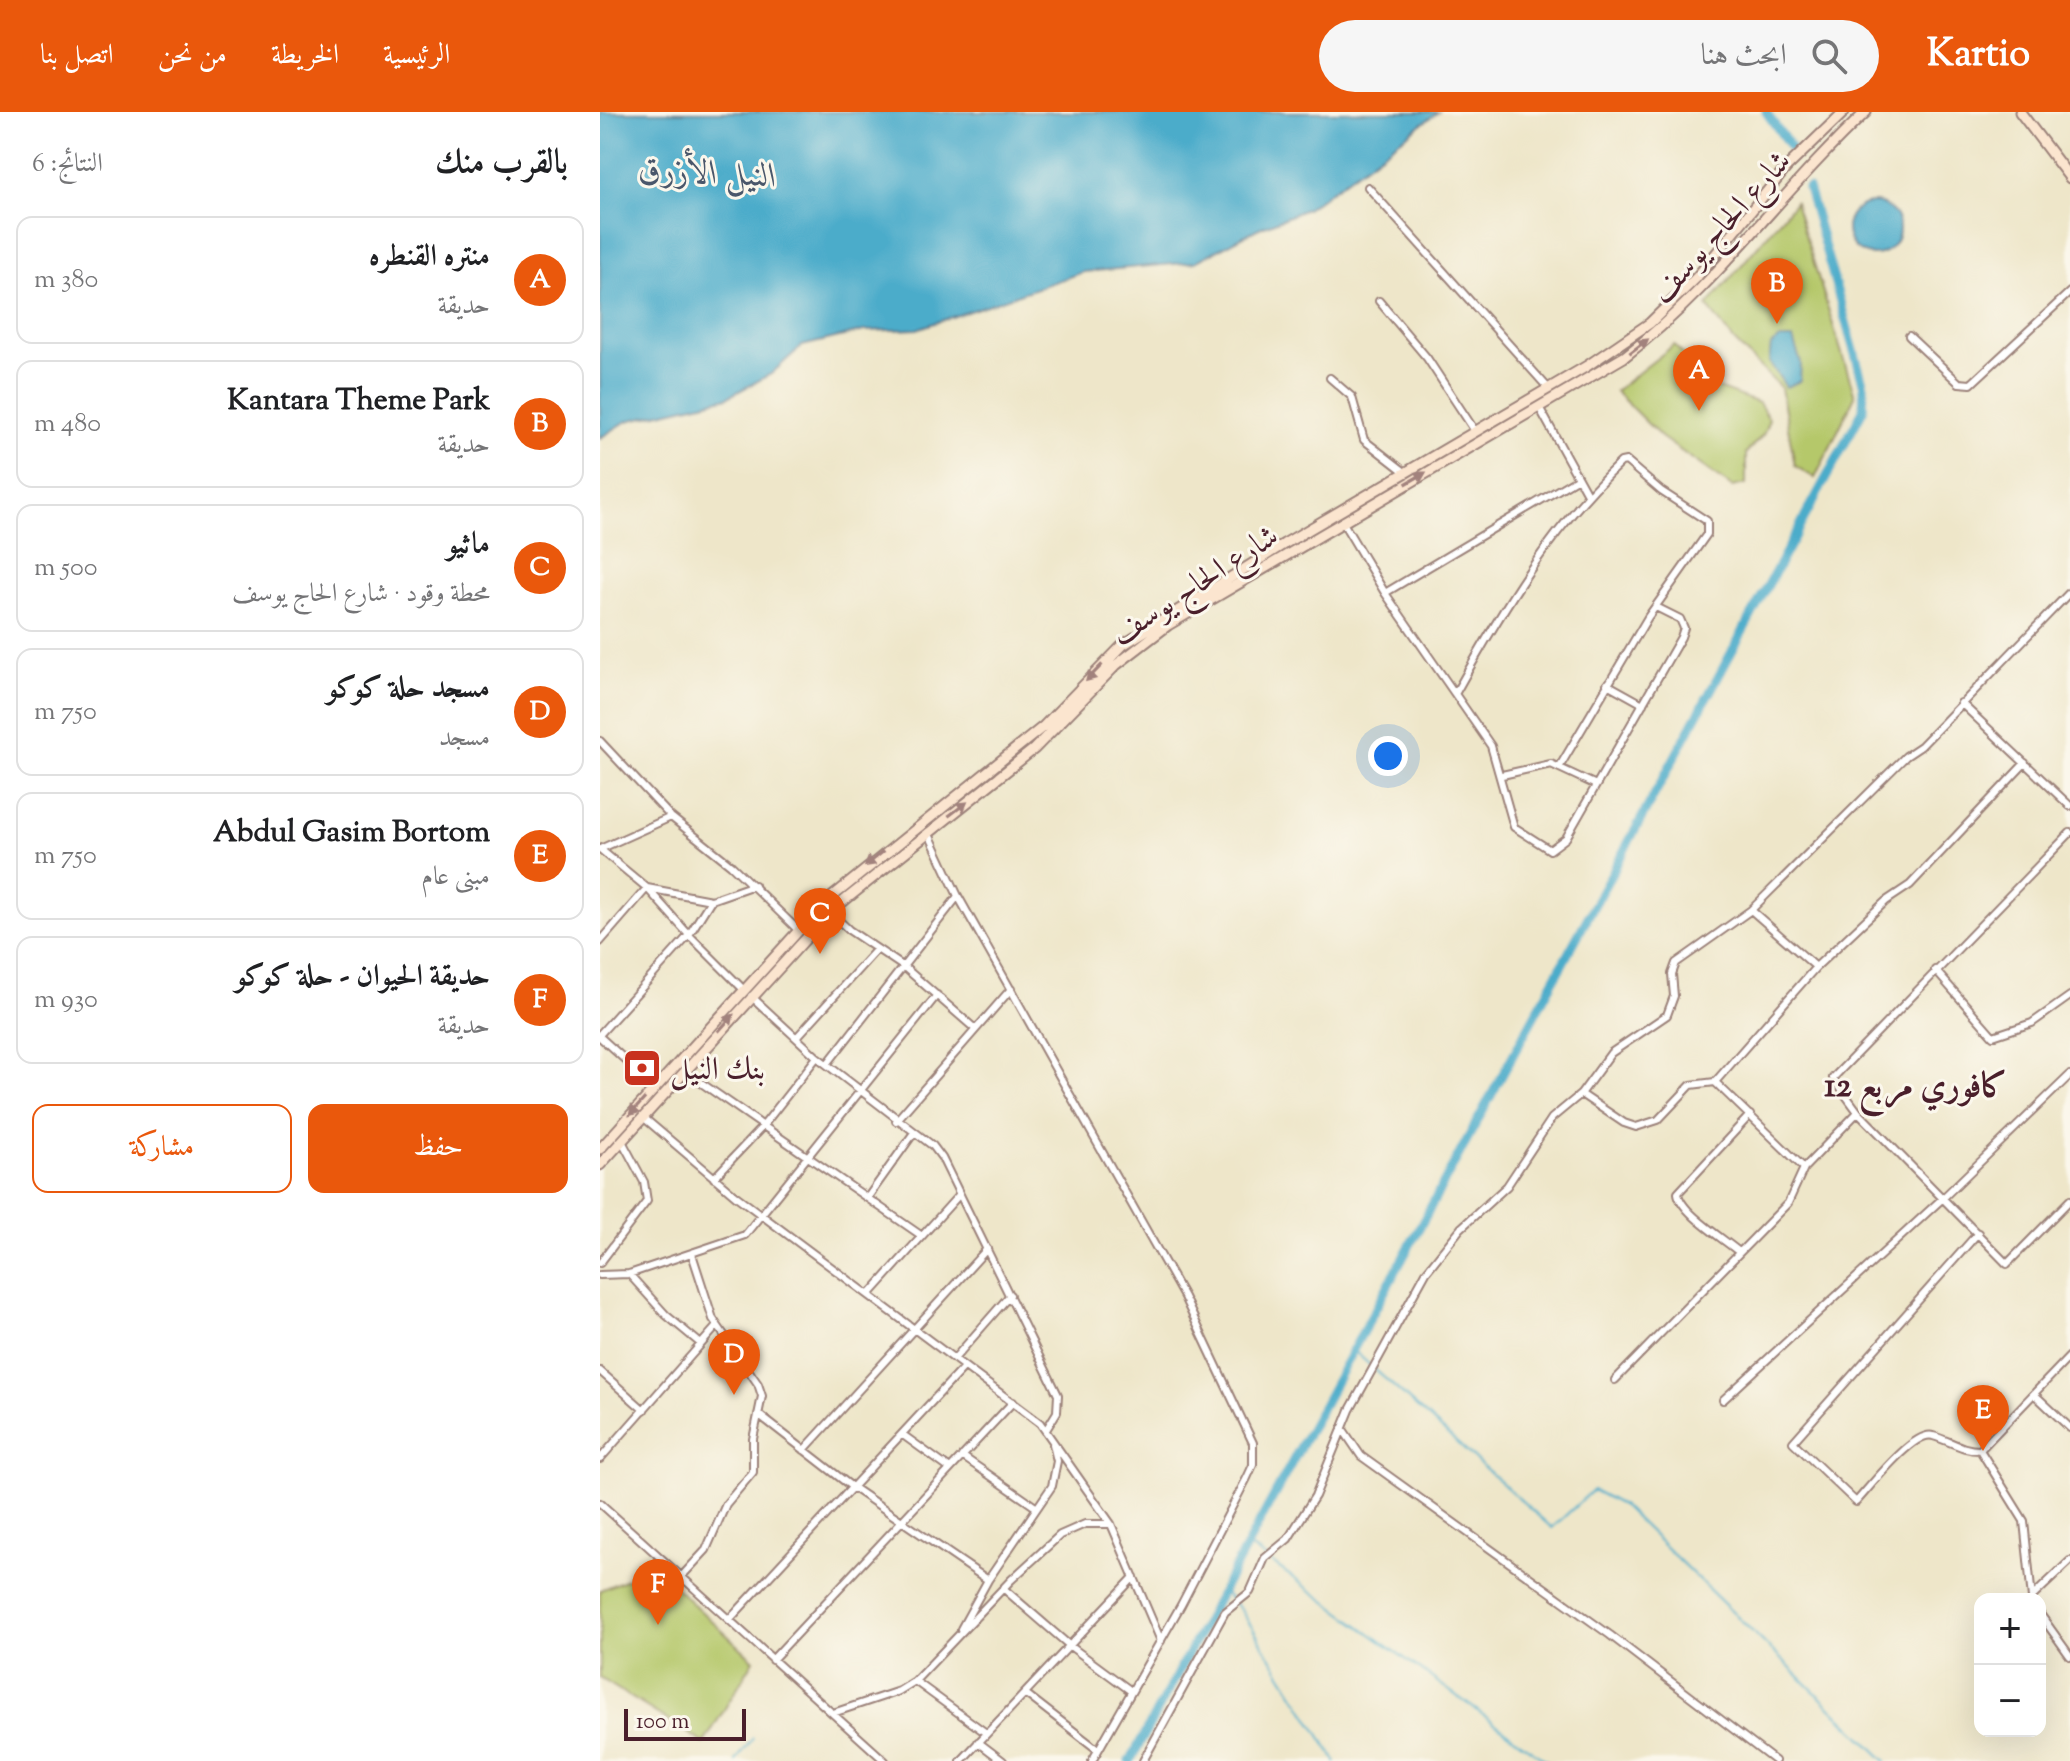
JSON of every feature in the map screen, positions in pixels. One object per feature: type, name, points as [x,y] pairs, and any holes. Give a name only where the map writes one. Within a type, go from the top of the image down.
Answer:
[{"type":"main road","name":"شارع الحاج يوسف","points":[[600,1149],[797,929],[877,857],[1044,726],[1123,645],[1163,617],[1620,346],[1674,302],[1787,167],[1844,112]]},
{"type":"main road","name":"شارع الحاج يوسف","points":[[600,1165],[830,912],[1034,749],[1116,665],[1150,637],[1624,357],[1664,326],[1797,179],[1866,112]]},
{"type":"main road","points":[[2020,112],[2070,178]]},
{"type":"street","points":[[1368,187],[1549,389]]},
{"type":"street","points":[[1909,336],[1959,383],[1971,384],[2070,292]]},
{"type":"street","points":[[1379,301],[1427,358],[1475,431]]},
{"type":"street","points":[[1330,378],[1352,397],[1364,440],[1405,472]]},
{"type":"street","points":[[1539,407],[1587,494]]},
{"type":"street","points":[[1455,694],[1515,587],[1581,507],[1587,494],[1621,462],[1626,461],[1661,491],[1707,521],[1707,534],[1607,684],[1560,766]]},
{"type":"street","points":[[1385,593],[1578,478]]},
{"type":"street","points":[[1342,521],[1385,593],[1491,746],[1502,775],[1514,827],[1550,850],[1566,838],[1684,628],[1680,619],[1656,607]]},
{"type":"street","points":[[1143,1761],[1225,1612],[1250,1592],[1265,1558],[1288,1539],[1315,1496],[1342,1427],[1380,1353],[1440,1253],[1467,1222],[1507,1186],[1552,1118],[1581,1094],[1611,1053],[1667,1015],[1674,996],[1672,974],[1676,963],[1751,910],[1906,756],[1921,746],[2070,592]]},
{"type":"street","points":[[1607,684],[1643,704]]},
{"type":"street","points":[[1961,703],[2070,806]]},
{"type":"street","points":[[600,741],[631,770],[671,817],[754,885],[797,929]]},
{"type":"street","points":[[1581,1094],[1624,1123],[1636,1127],[1658,1120],[1691,1085],[1715,1082],[1816,967],[1886,901],[1910,885],[2025,763]]},
{"type":"street","points":[[1502,775],[1560,766],[1596,785]]},
{"type":"street","points":[[671,817],[600,849],[647,888],[742,988]]},
{"type":"street","points":[[928,832],[958,896],[1184,1297],[1253,1443],[1253,1465],[1247,1478],[1161,1641],[1092,1761]]},
{"type":"street","points":[[2070,833],[1833,1078],[1858,1112],[2007,1264],[2070,1200]]},
{"type":"street","points":[[647,888],[711,900],[754,885]]},
{"type":"street","points":[[600,942],[647,888]]},
{"type":"street","points":[[828,1063],[958,896]]},
{"type":"street","points":[[655,1087],[600,1035],[689,935],[711,900]]},
{"type":"street","points":[[1751,910],[1816,967]]},
{"type":"street","points":[[830,912],[876,950],[904,967],[974,1028]]},
{"type":"street","points":[[797,1037],[876,950]]},
{"type":"street","points":[[1935,970],[1993,1036],[2032,1023],[2070,996]]},
{"type":"street","points":[[896,1121],[1011,989]]},
{"type":"street","points":[[600,1275],[629,1274],[745,1235],[937,995]]},
{"type":"street","points":[[751,996],[817,1057],[896,1121],[933,1146],[942,1158],[1058,1395],[1057,1412],[1047,1432]]},
{"type":"street","points":[[714,1178],[763,1126],[817,1057]]},
{"type":"street","points":[[684,1071],[922,1236]]},
{"type":"street","points":[[1723,1400],[1944,1197],[2070,1075]]},
{"type":"street","points":[[1715,1082],[1804,1168]]},
{"type":"street","points":[[1615,1380],[1788,1203],[1804,1168],[1858,1112]]},
{"type":"street","points":[[1739,1252],[1687,1212],[1679,1201],[1678,1193],[1750,1115]]},
{"type":"street","points":[[643,1117],[714,1178],[1013,1402],[1047,1432],[1111,1524],[1161,1641]]},
{"type":"street","points":[[868,1197],[913,1134]]},
{"type":"street","points":[[600,1263],[647,1201],[644,1182],[622,1141]]},
{"type":"street","points":[[869,1295],[958,1196]]},
{"type":"street","points":[[1978,1233],[1793,1442],[1856,1502],[1916,1438],[1930,1434],[1962,1450],[1980,1450],[2070,1356]]},
{"type":"street","points":[[804,1450],[987,1249]]},
{"type":"street","points":[[681,1577],[706,1550],[726,1504],[753,1472],[753,1439],[762,1390],[717,1326],[707,1306],[692,1254]]},
{"type":"street","points":[[629,1274],[666,1315],[701,1344]]},
{"type":"street","points":[[954,1359],[1010,1295]]},
{"type":"street","points":[[600,1459],[717,1326]]},
{"type":"street","points":[[729,1620],[964,1367]]},
{"type":"street","points":[[600,1371],[644,1410]]},
{"type":"street","points":[[2034,1394],[2070,1428]]},
{"type":"street","points":[[772,1660],[1013,1402]]},
{"type":"street","points":[[758,1414],[852,1487],[988,1580]]},
{"type":"street","points":[[1342,1427],[1361,1456],[1610,1635],[1775,1761]]},
{"type":"street","points":[[958,1636],[988,1580],[1056,1475],[1055,1449],[1047,1432]]},
{"type":"street","points":[[903,1435],[950,1469]]},
{"type":"street","points":[[1980,1450],[2024,1521],[2031,1593]]},
{"type":"street","points":[[962,1456],[1037,1508]]},
{"type":"street","points":[[600,1503],[885,1761]]},
{"type":"street","points":[[833,1713],[899,1691],[915,1681],[1003,1588],[1074,1527],[1111,1524]]},
{"type":"street","points":[[2037,1593],[2070,1561]]},
{"type":"street","points":[[961,1761],[1134,1577]]},
{"type":"street","points":[[1003,1588],[1070,1646],[1131,1691]]},
{"type":"street","points":[[2046,1622],[2070,1656]]},
{"type":"street","points":[[915,1681],[986,1733]]},
{"type":"street","points":[[1026,1694],[1098,1750]]},
{"type":"street","points":[[978,1742],[1003,1761]]},
{"type":"green space","points":[[1795,202],[1855,396],[1815,478],[1795,466],[1781,388],[1735,342],[1707,306]]},
{"type":"green space","points":[[1674,345],[1712,386],[1759,403],[1769,419],[1763,435],[1746,453],[1746,484],[1732,487],[1661,437],[1615,391]]},
{"type":"green space","points":[[654,1568],[754,1660],[704,1743],[600,1678],[600,1590]]},
{"type":"water","name":"النيل الأزرق","points":[[600,112],[1438,112],[1306,209],[1257,229],[1195,262],[1083,272],[917,329],[864,331],[802,346],[771,374],[728,397],[627,421],[600,438]]},
{"type":"water","points":[[1873,203],[1891,211],[1899,229],[1891,247],[1873,255],[1855,247],[1847,229],[1855,211]]},
{"type":"water","points":[[1780,339],[1793,339],[1801,363],[1800,381],[1786,387],[1769,362],[1771,345]]},
{"type":"waterway","points":[[1766,112],[1791,148]]},
{"type":"waterway","points":[[1130,1761],[1863,410],[1864,386],[1808,188]]},
{"type":"waterway","points":[[1353,1350],[1552,1528],[1593,1490],[1623,1506],[1886,1761]]},
{"type":"waterway","points":[[1249,1546],[1547,1761]]},
{"type":"waterway","points":[[1224,1592],[1241,1610],[1336,1761]]},
{"type":"waterway","points":[[736,1761],[753,1738]]},
{"type":"place","name":"Kantara Theme Park","points":[[1777,324]]},
{"type":"place","name":"منتره القنطره","points":[[1699,411]]},
{"type":"place","name":"ماثيو","points":[[820,954]]},
{"type":"place","name":"بنك النيل","points":[[642,1068]]},
{"type":"place","name":"مسجد حلة كوكو","points":[[734,1395]]},
{"type":"place","name":"Abdul Gasim Bortom","points":[[1983,1451]]},
{"type":"place","name":"حديقة الحيوان - حلة كوكو","points":[[658,1625]]},
{"type":"district","name":"كافوري مربع 12","points":[[1916,1084]]}]
